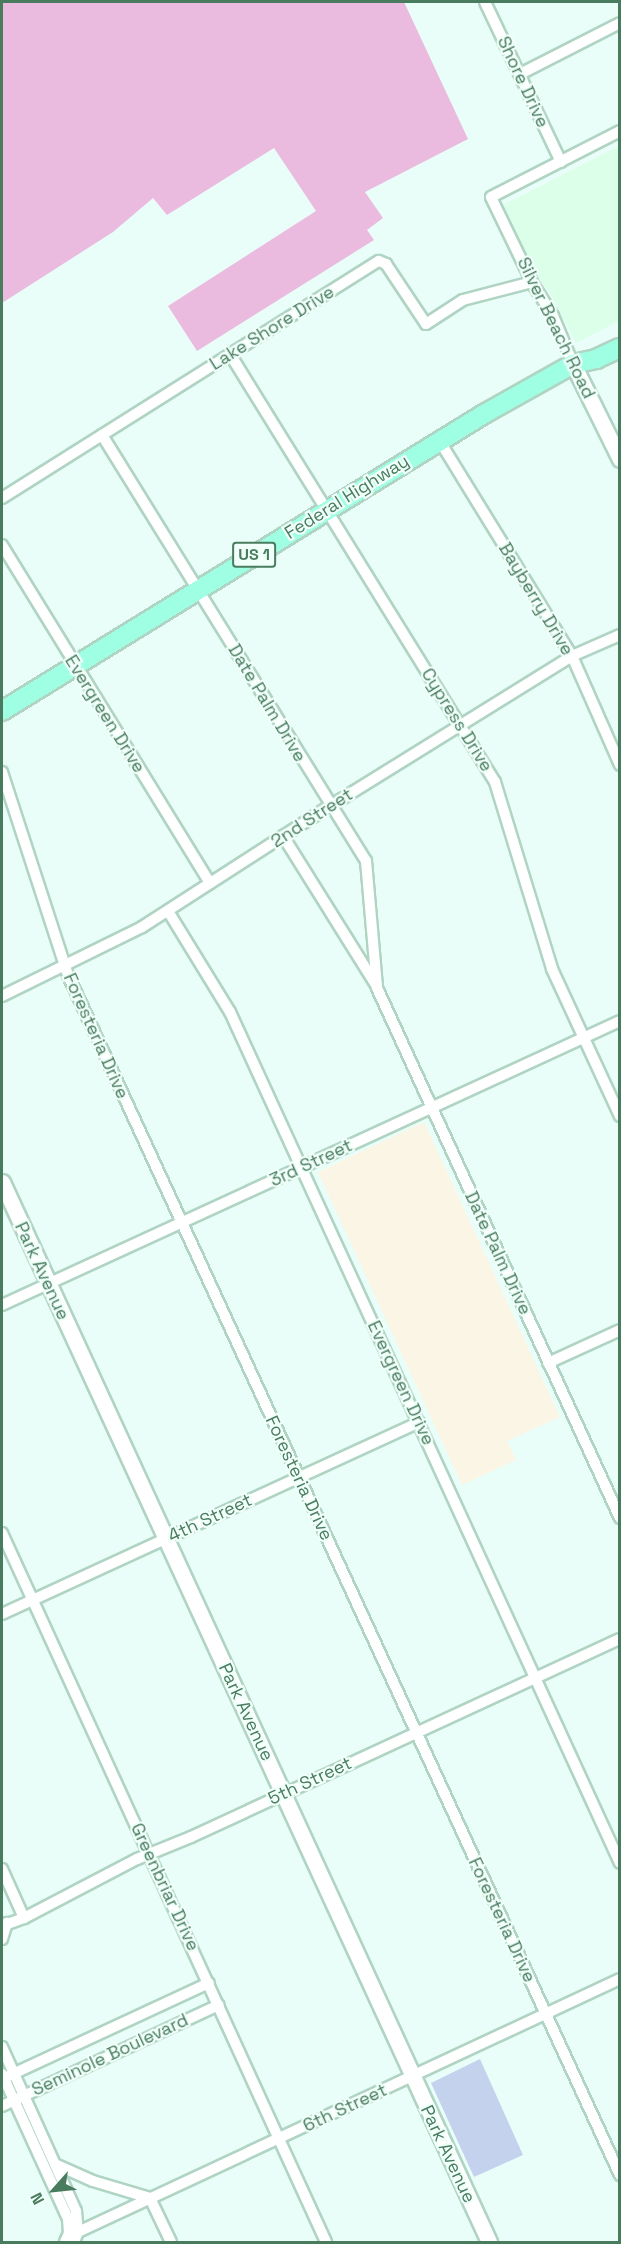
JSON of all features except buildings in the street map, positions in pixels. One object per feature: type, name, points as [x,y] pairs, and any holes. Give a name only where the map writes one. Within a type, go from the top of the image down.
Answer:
[{"type":"main road","name":"US 1","points":[[575,363],[591,349],[620,335]]},
{"type":"main road","name":"US 1","points":[[575,363],[596,359],[620,348]]},
{"type":"main road","name":"Federal Highway","points":[[2,711],[439,440],[575,363]]},
{"type":"street","name":"Shore Drive","points":[[485,2],[561,162]]},
{"type":"street","points":[[520,74],[620,23]]},
{"type":"street","points":[[561,162],[620,132]]},
{"type":"street","name":"Silver Beach Road","points":[[561,162],[491,197],[532,282],[553,316],[620,459]]},
{"type":"street","name":"Lake Shore Drive","points":[[2,498],[380,261],[386,264],[426,324],[463,300],[532,282]]},
{"type":"street","name":"Cypress Drive","points":[[230,354],[495,782],[552,969],[620,1116]]},
{"type":"street","name":"Date Palm Drive","points":[[102,435],[366,861],[377,988]]},
{"type":"street","name":"Bayberry Drive","points":[[439,440],[572,656],[620,765]]},
{"type":"street","name":"Evergreen Drive","points":[[2,545],[210,883]]},
{"type":"street","name":"2nd Street","points":[[2,996],[65,967],[142,927],[330,806],[572,656],[620,635]]},
{"type":"street","name":"Foresteria Drive","points":[[2,772],[65,967],[620,2175]]},
{"type":"street","name":"Date Palm Drive","points":[[283,836],[377,988],[620,1518]]},
{"type":"street","name":"Evergreen Drive","points":[[168,911],[230,1012],[620,1863]]},
{"type":"street","name":"3rd Street","points":[[2,1305],[620,1021]]},
{"type":"street","name":"Park Avenue","points":[[2,1182],[489,2242]]},
{"type":"street","points":[[548,1363],[620,1330]]},
{"type":"street","name":"4th Street","points":[[2,1614],[419,1422]]},
{"type":"street","name":"Greenbriar Drive","points":[[2,1533],[326,2242]]},
{"type":"street","name":"5th Street","points":[[4,1925],[24,1918],[149,1855],[283,1792],[620,1639]]},
{"type":"street","points":[[2,1869],[24,1918]]},
{"type":"street","points":[[2,1939],[4,1925]]},
{"type":"street","name":"6th Street","points":[[72,2238],[150,2198],[620,1979]]},
{"type":"street","name":"Seminole Boulevard","points":[[5,2076],[209,1983]]},
{"type":"street","name":"Seminole Boulevard","points":[[2,2106],[219,2005]]},
{"type":"street","points":[[2,2047],[5,2076],[57,2165],[76,2211],[72,2238]]},
{"type":"street","points":[[18,2098],[64,2208],[72,2238]]},
{"type":"street","points":[[57,2165],[93,2181],[150,2198],[171,2242]]},
{"type":"shaded area","points":[[2,2],[404,2],[468,139],[365,192],[383,218],[367,230],[374,240],[197,351],[168,306],[316,211],[274,148],[167,215],[153,198],[113,232],[2,303]]},
{"type":"shaded area","points":[[619,146],[619,321],[576,343],[550,293],[537,275],[503,205]]},
{"type":"shaded area","points":[[424,1122],[560,1417],[507,1441],[516,1460],[462,1485],[318,1172]]},
{"type":"shaded area","points":[[480,2059],[523,2155],[474,2177],[431,2083]]}]
